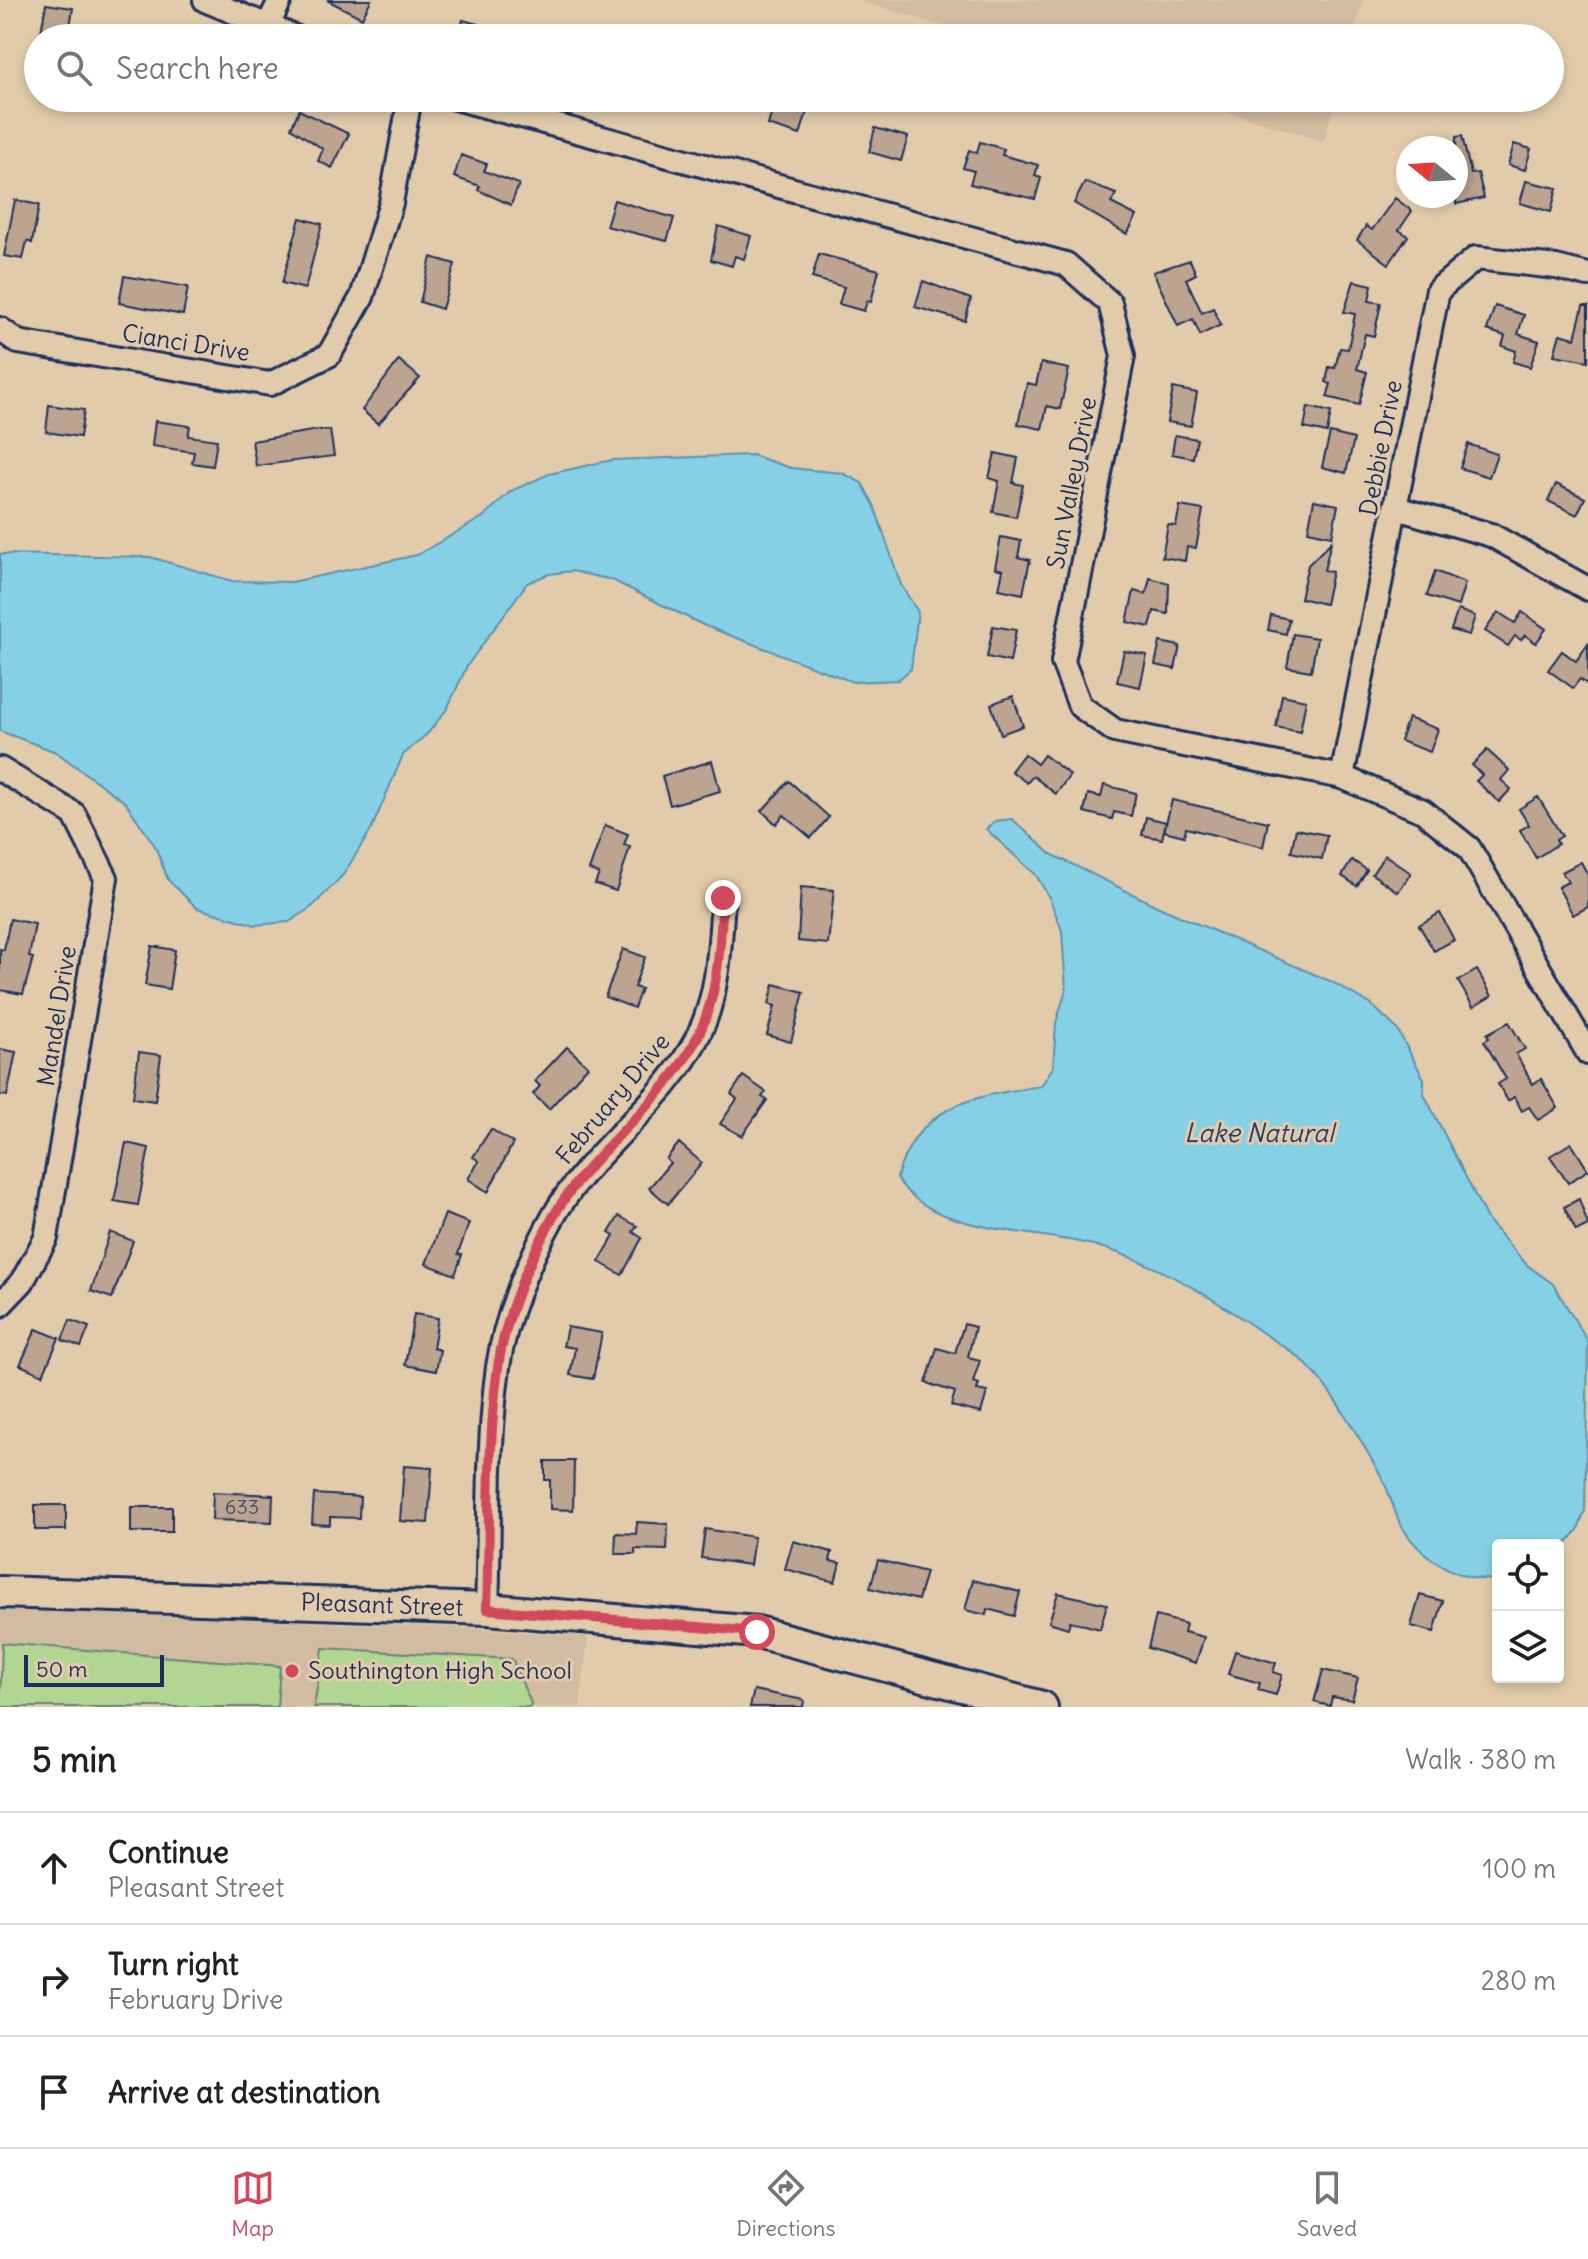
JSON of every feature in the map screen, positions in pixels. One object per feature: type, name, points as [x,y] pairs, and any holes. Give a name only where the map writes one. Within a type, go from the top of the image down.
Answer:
[{"type":"street","points":[[205,0],[263,24]]},
{"type":"street","points":[[269,24],[280,0]]},
{"type":"street","name":"Cianci Drive","points":[[0,329],[18,342],[270,384],[329,355],[362,297],[391,203],[407,112]]},
{"type":"street","name":"Sun Valley Drive","points":[[507,112],[1066,264],[1110,303],[1123,356],[1063,662],[1080,706],[1115,731],[1342,777],[1423,811],[1469,848],[1588,1053]]},
{"type":"street","name":"Debbie Drive","points":[[1342,777],[1438,290],[1476,258],[1556,267],[1588,275]]},
{"type":"street","points":[[1396,508],[1491,535],[1588,589]]},
{"type":"street","name":"Mandel Drive","points":[[0,769],[74,814],[106,878],[46,1238],[22,1282],[0,1305]]},
{"type":"street","name":"February Drive","points":[[487,1609],[498,1365],[513,1313],[553,1218],[583,1171],[669,1079],[699,1034],[720,953],[723,898]]},
{"type":"street","name":"Pleasant Street","points":[[0,1592],[487,1609],[757,1632],[1032,1706]]},
{"type":"shaded area","points":[[856,0],[1363,0],[1356,24],[937,24]]},
{"type":"shaded area","points":[[1228,112],[1332,112],[1324,141]]},
{"type":"shaded area","name":"Southington High School","points":[[0,1610],[468,1628],[588,1636],[580,1707],[0,1707]]},
{"type":"green space","points":[[2,1643],[280,1666],[277,1707],[0,1707]]},
{"type":"green space","points":[[323,1648],[512,1659],[530,1707],[314,1707]]},
{"type":"water","points":[[752,455],[791,468],[842,473],[862,483],[874,505],[901,585],[918,612],[911,669],[898,680],[853,682],[703,625],[612,580],[572,571],[549,574],[527,583],[467,666],[447,709],[428,733],[403,755],[371,830],[343,875],[313,906],[289,922],[255,925],[197,908],[168,880],[155,846],[126,803],[56,752],[0,731],[0,554],[150,557],[232,581],[292,582],[417,555],[483,517],[511,491],[549,474],[612,460]]},
{"type":"water","name":"Lake Natural","points":[[1012,819],[1051,854],[1161,908],[1332,982],[1372,1005],[1397,1029],[1424,1079],[1424,1094],[1488,1221],[1527,1265],[1553,1284],[1588,1342],[1585,1510],[1578,1530],[1564,1547],[1564,1539],[1492,1539],[1492,1579],[1468,1577],[1440,1565],[1407,1534],[1384,1481],[1347,1418],[1318,1377],[1291,1352],[1204,1294],[1141,1262],[1097,1246],[959,1220],[913,1197],[897,1178],[906,1153],[918,1134],[934,1119],[971,1100],[1041,1086],[1053,1067],[1056,1023],[1066,990],[1062,931],[1050,899],[1036,875],[986,829],[995,821]]},
{"type":"building","points":[[327,0],[371,0],[362,18]]},
{"type":"building","points":[[46,4],[73,8],[70,24],[42,24]]},
{"type":"building","points":[[298,112],[303,112],[349,134],[332,168],[318,161],[323,149],[291,128]]},
{"type":"building","points":[[772,112],[807,112],[800,135],[768,125]]},
{"type":"building","points":[[875,128],[908,137],[901,161],[869,152]]},
{"type":"building","points":[[980,142],[1004,149],[1002,155],[1038,165],[1035,176],[1041,178],[1035,199],[970,184],[974,171],[963,168],[969,150],[977,153]]},
{"type":"building","points":[[1514,144],[1531,149],[1525,170],[1508,165]]},
{"type":"building","points":[[461,155],[487,164],[484,171],[519,184],[511,205],[478,190],[480,186],[454,177]]},
{"type":"building","points":[[1468,161],[1471,174],[1478,173],[1484,198],[1468,201]]},
{"type":"building","points":[[1526,181],[1557,188],[1551,212],[1520,203]]},
{"type":"building","points":[[1085,182],[1116,194],[1111,203],[1137,216],[1127,234],[1074,203]]},
{"type":"building","points":[[1395,198],[1396,208],[1412,211],[1399,230],[1408,236],[1389,264],[1357,240],[1366,226],[1372,230]]},
{"type":"building","points":[[15,200],[39,205],[32,243],[27,241],[23,259],[4,256]]},
{"type":"building","points":[[614,200],[674,218],[667,241],[606,226]]},
{"type":"building","points":[[300,218],[322,224],[305,289],[282,283]]},
{"type":"building","points":[[718,226],[751,236],[744,259],[735,256],[732,266],[711,260]]},
{"type":"building","points":[[819,254],[879,270],[871,302],[867,301],[864,311],[839,304],[844,287],[812,278]]},
{"type":"building","points":[[431,257],[455,264],[442,309],[420,302]]},
{"type":"building","points":[[1190,260],[1196,274],[1186,279],[1202,313],[1213,308],[1221,325],[1200,335],[1193,319],[1178,326],[1153,272]]},
{"type":"building","points":[[124,276],[188,287],[183,315],[119,303]]},
{"type":"building","points":[[923,281],[971,299],[965,321],[915,307]]},
{"type":"building","points":[[1354,281],[1372,285],[1369,301],[1381,303],[1374,336],[1365,334],[1357,369],[1367,372],[1359,405],[1327,397],[1331,384],[1326,382],[1329,367],[1335,368],[1340,348],[1348,349],[1355,314],[1344,312]]},
{"type":"building","points":[[1495,306],[1524,315],[1518,334],[1539,341],[1530,367],[1513,362],[1516,351],[1502,346],[1505,336],[1487,330]]},
{"type":"building","points":[[1583,306],[1588,306],[1588,361],[1554,355],[1560,334],[1575,338]]},
{"type":"building","points":[[399,360],[420,378],[378,424],[362,410]]},
{"type":"building","points":[[1041,363],[1069,369],[1060,409],[1047,406],[1042,429],[1018,424],[1027,383],[1036,385]]},
{"type":"building","points":[[1173,388],[1197,393],[1191,426],[1167,422]]},
{"type":"building","points":[[49,405],[84,410],[80,437],[46,432]]},
{"type":"building","points":[[1308,407],[1331,412],[1327,433],[1304,428]]},
{"type":"building","points":[[155,421],[190,426],[188,436],[217,440],[213,466],[192,463],[194,452],[152,446]]},
{"type":"building","points":[[330,430],[334,456],[256,466],[252,441]]},
{"type":"building","points":[[1330,433],[1354,439],[1346,473],[1322,467]]},
{"type":"building","points":[[1175,435],[1197,439],[1193,458],[1172,454]]},
{"type":"building","points":[[1468,444],[1497,454],[1489,477],[1460,468]]},
{"type":"building","points":[[995,453],[1018,458],[1013,483],[1023,485],[1016,517],[993,512],[999,481],[989,478]]},
{"type":"building","points":[[1556,484],[1585,498],[1577,515],[1548,501]]},
{"type":"building","points":[[1314,500],[1338,505],[1332,536],[1308,531]]},
{"type":"building","points":[[1180,506],[1203,510],[1196,548],[1187,547],[1185,561],[1162,557],[1168,525],[1176,526]]},
{"type":"building","points":[[1001,537],[1021,541],[1018,557],[1030,560],[1023,594],[999,589],[1003,570],[995,568]]},
{"type":"building","points":[[1331,542],[1324,570],[1332,572],[1325,604],[1300,598],[1308,565]]},
{"type":"building","points":[[1435,571],[1465,583],[1458,606],[1427,596]]},
{"type":"building","points":[[1150,578],[1169,583],[1168,614],[1154,611],[1150,627],[1127,622],[1134,591],[1146,594]]},
{"type":"building","points":[[1458,610],[1475,616],[1469,635],[1451,630]]},
{"type":"building","points":[[1498,612],[1515,623],[1522,612],[1546,629],[1536,643],[1525,635],[1521,640],[1515,636],[1508,646],[1485,631]]},
{"type":"building","points":[[1271,615],[1289,619],[1286,634],[1268,630]]},
{"type":"building","points":[[993,626],[1016,630],[1010,662],[987,657]]},
{"type":"building","points":[[1293,634],[1317,638],[1311,671],[1287,667]]},
{"type":"building","points":[[1160,642],[1180,646],[1175,669],[1155,665]]},
{"type":"building","points":[[1588,644],[1588,685],[1580,679],[1573,688],[1548,670],[1562,651],[1576,661]]},
{"type":"building","points":[[1124,651],[1147,655],[1140,687],[1117,682]]},
{"type":"building","points":[[1282,695],[1306,700],[1300,732],[1276,727]]},
{"type":"building","points":[[1013,696],[1023,726],[1001,734],[991,704]]},
{"type":"building","points":[[1408,718],[1438,729],[1430,752],[1400,741]]},
{"type":"building","points":[[1487,750],[1509,770],[1501,780],[1511,789],[1499,802],[1476,781],[1482,775],[1472,765]]},
{"type":"building","points":[[1024,754],[1037,764],[1044,755],[1070,775],[1056,794],[1033,776],[1027,783],[1011,771]]},
{"type":"building","points":[[712,761],[720,791],[670,805],[662,776]]},
{"type":"building","points":[[789,781],[829,817],[811,838],[784,815],[776,824],[762,811]]},
{"type":"building","points":[[1104,785],[1136,793],[1131,816],[1114,812],[1112,819],[1084,812],[1088,794],[1101,797]]},
{"type":"building","points":[[1538,797],[1562,836],[1556,840],[1558,844],[1536,858],[1520,830],[1529,825],[1519,809]]},
{"type":"building","points":[[1172,800],[1268,822],[1263,847],[1186,828],[1184,836],[1164,831]]},
{"type":"building","points":[[1146,817],[1166,822],[1162,839],[1142,835]]},
{"type":"building","points":[[605,825],[628,834],[624,845],[630,847],[616,891],[595,884],[599,874],[589,870]]},
{"type":"building","points":[[1296,829],[1327,835],[1322,859],[1291,852]]},
{"type":"building","points":[[1385,855],[1411,873],[1398,892],[1372,874]]},
{"type":"building","points":[[1352,860],[1367,870],[1357,886],[1342,876]]},
{"type":"building","points":[[1581,862],[1588,875],[1588,907],[1573,915],[1558,887],[1568,882],[1562,872]]},
{"type":"building","points":[[801,887],[834,890],[828,944],[798,941]]},
{"type":"building","points":[[1440,913],[1454,940],[1434,951],[1419,925]]},
{"type":"building","points":[[10,919],[35,924],[29,957],[33,958],[23,994],[0,990],[0,949],[4,950]]},
{"type":"building","points":[[152,946],[175,950],[169,989],[145,985]]},
{"type":"building","points":[[623,949],[645,957],[634,987],[641,989],[634,1008],[605,997]]},
{"type":"building","points":[[1477,970],[1492,996],[1473,1007],[1458,981]]},
{"type":"building","points":[[774,984],[804,992],[791,1042],[767,1035],[775,1006],[769,1004]]},
{"type":"building","points":[[1509,1022],[1525,1049],[1516,1054],[1533,1084],[1541,1079],[1558,1108],[1538,1120],[1529,1107],[1522,1111],[1514,1097],[1508,1101],[1498,1084],[1506,1079],[1484,1041],[1489,1038],[1487,1034]]},
{"type":"building","points":[[567,1047],[588,1066],[549,1109],[533,1094],[540,1086],[535,1081]]},
{"type":"building","points":[[0,1049],[16,1052],[7,1096],[0,1095]]},
{"type":"building","points":[[139,1052],[161,1055],[155,1101],[133,1098]]},
{"type":"building","points":[[743,1076],[766,1092],[762,1097],[767,1100],[742,1136],[720,1124],[737,1099],[731,1094]]},
{"type":"building","points":[[491,1129],[513,1143],[488,1192],[468,1179],[479,1161],[473,1157]]},
{"type":"building","points":[[126,1143],[149,1148],[138,1205],[114,1201]]},
{"type":"building","points":[[679,1143],[702,1163],[668,1204],[649,1188],[670,1163],[666,1159]]},
{"type":"building","points":[[1571,1143],[1588,1170],[1568,1183],[1550,1156]]},
{"type":"building","points":[[1579,1199],[1588,1225],[1576,1231],[1564,1207]]},
{"type":"building","points":[[445,1214],[469,1223],[458,1254],[462,1255],[455,1275],[426,1264]]},
{"type":"building","points":[[619,1216],[637,1226],[633,1232],[642,1238],[622,1275],[599,1262],[614,1236],[609,1233]]},
{"type":"building","points":[[110,1232],[133,1241],[112,1298],[91,1291]]},
{"type":"building","points":[[414,1314],[438,1318],[433,1348],[440,1350],[436,1371],[405,1365]]},
{"type":"building","points":[[70,1320],[89,1327],[81,1347],[62,1340]]},
{"type":"building","points":[[964,1324],[975,1327],[968,1357],[980,1360],[973,1382],[979,1384],[977,1390],[987,1392],[981,1413],[951,1406],[955,1392],[926,1383],[937,1348],[955,1353]]},
{"type":"building","points":[[567,1327],[602,1333],[593,1379],[570,1375],[575,1348],[563,1346]]},
{"type":"building","points":[[36,1329],[59,1338],[43,1375],[20,1365]]},
{"type":"building","points":[[545,1461],[574,1461],[573,1510],[550,1509],[550,1480],[545,1480]]},
{"type":"building","points":[[404,1466],[432,1468],[428,1523],[400,1521]]},
{"type":"building","points":[[213,1492],[273,1495],[272,1522],[212,1520]]},
{"type":"building","points":[[314,1494],[360,1497],[359,1518],[330,1517],[330,1525],[312,1524]]},
{"type":"building","points":[[35,1505],[66,1505],[66,1530],[35,1530]]},
{"type":"building","points":[[131,1507],[172,1507],[172,1532],[131,1532]]},
{"type":"building","points":[[637,1522],[668,1524],[667,1550],[635,1549],[635,1554],[615,1554],[616,1533],[636,1534]]},
{"type":"building","points":[[705,1529],[754,1537],[750,1565],[701,1558]]},
{"type":"building","points":[[793,1541],[832,1552],[830,1561],[840,1563],[835,1582],[785,1569]]},
{"type":"building","points":[[878,1560],[926,1572],[918,1600],[870,1588]]},
{"type":"building","points":[[973,1580],[1020,1592],[1014,1616],[987,1609],[986,1615],[965,1610]]},
{"type":"building","points":[[1058,1593],[1107,1604],[1100,1629],[1070,1621],[1068,1628],[1049,1622]]},
{"type":"building","points":[[1420,1595],[1443,1601],[1434,1632],[1411,1626]]},
{"type":"building","points":[[1156,1616],[1186,1624],[1184,1632],[1204,1637],[1196,1663],[1148,1648]]},
{"type":"building","points":[[1235,1651],[1276,1663],[1273,1672],[1282,1675],[1276,1695],[1258,1690],[1260,1683],[1228,1674]]},
{"type":"building","points":[[1323,1670],[1358,1678],[1352,1700],[1332,1697],[1330,1706],[1314,1702]]},
{"type":"building","points":[[754,1690],[804,1700],[803,1707],[750,1707]]},
{"type":"place","name":"Southington High School","points":[[292,1671]]},
{"type":"route","points":[[723,898],[720,953],[712,994],[699,1034],[669,1079],[583,1171],[553,1218],[533,1259],[513,1313],[498,1365],[492,1441],[487,1609],[757,1632]]}]
